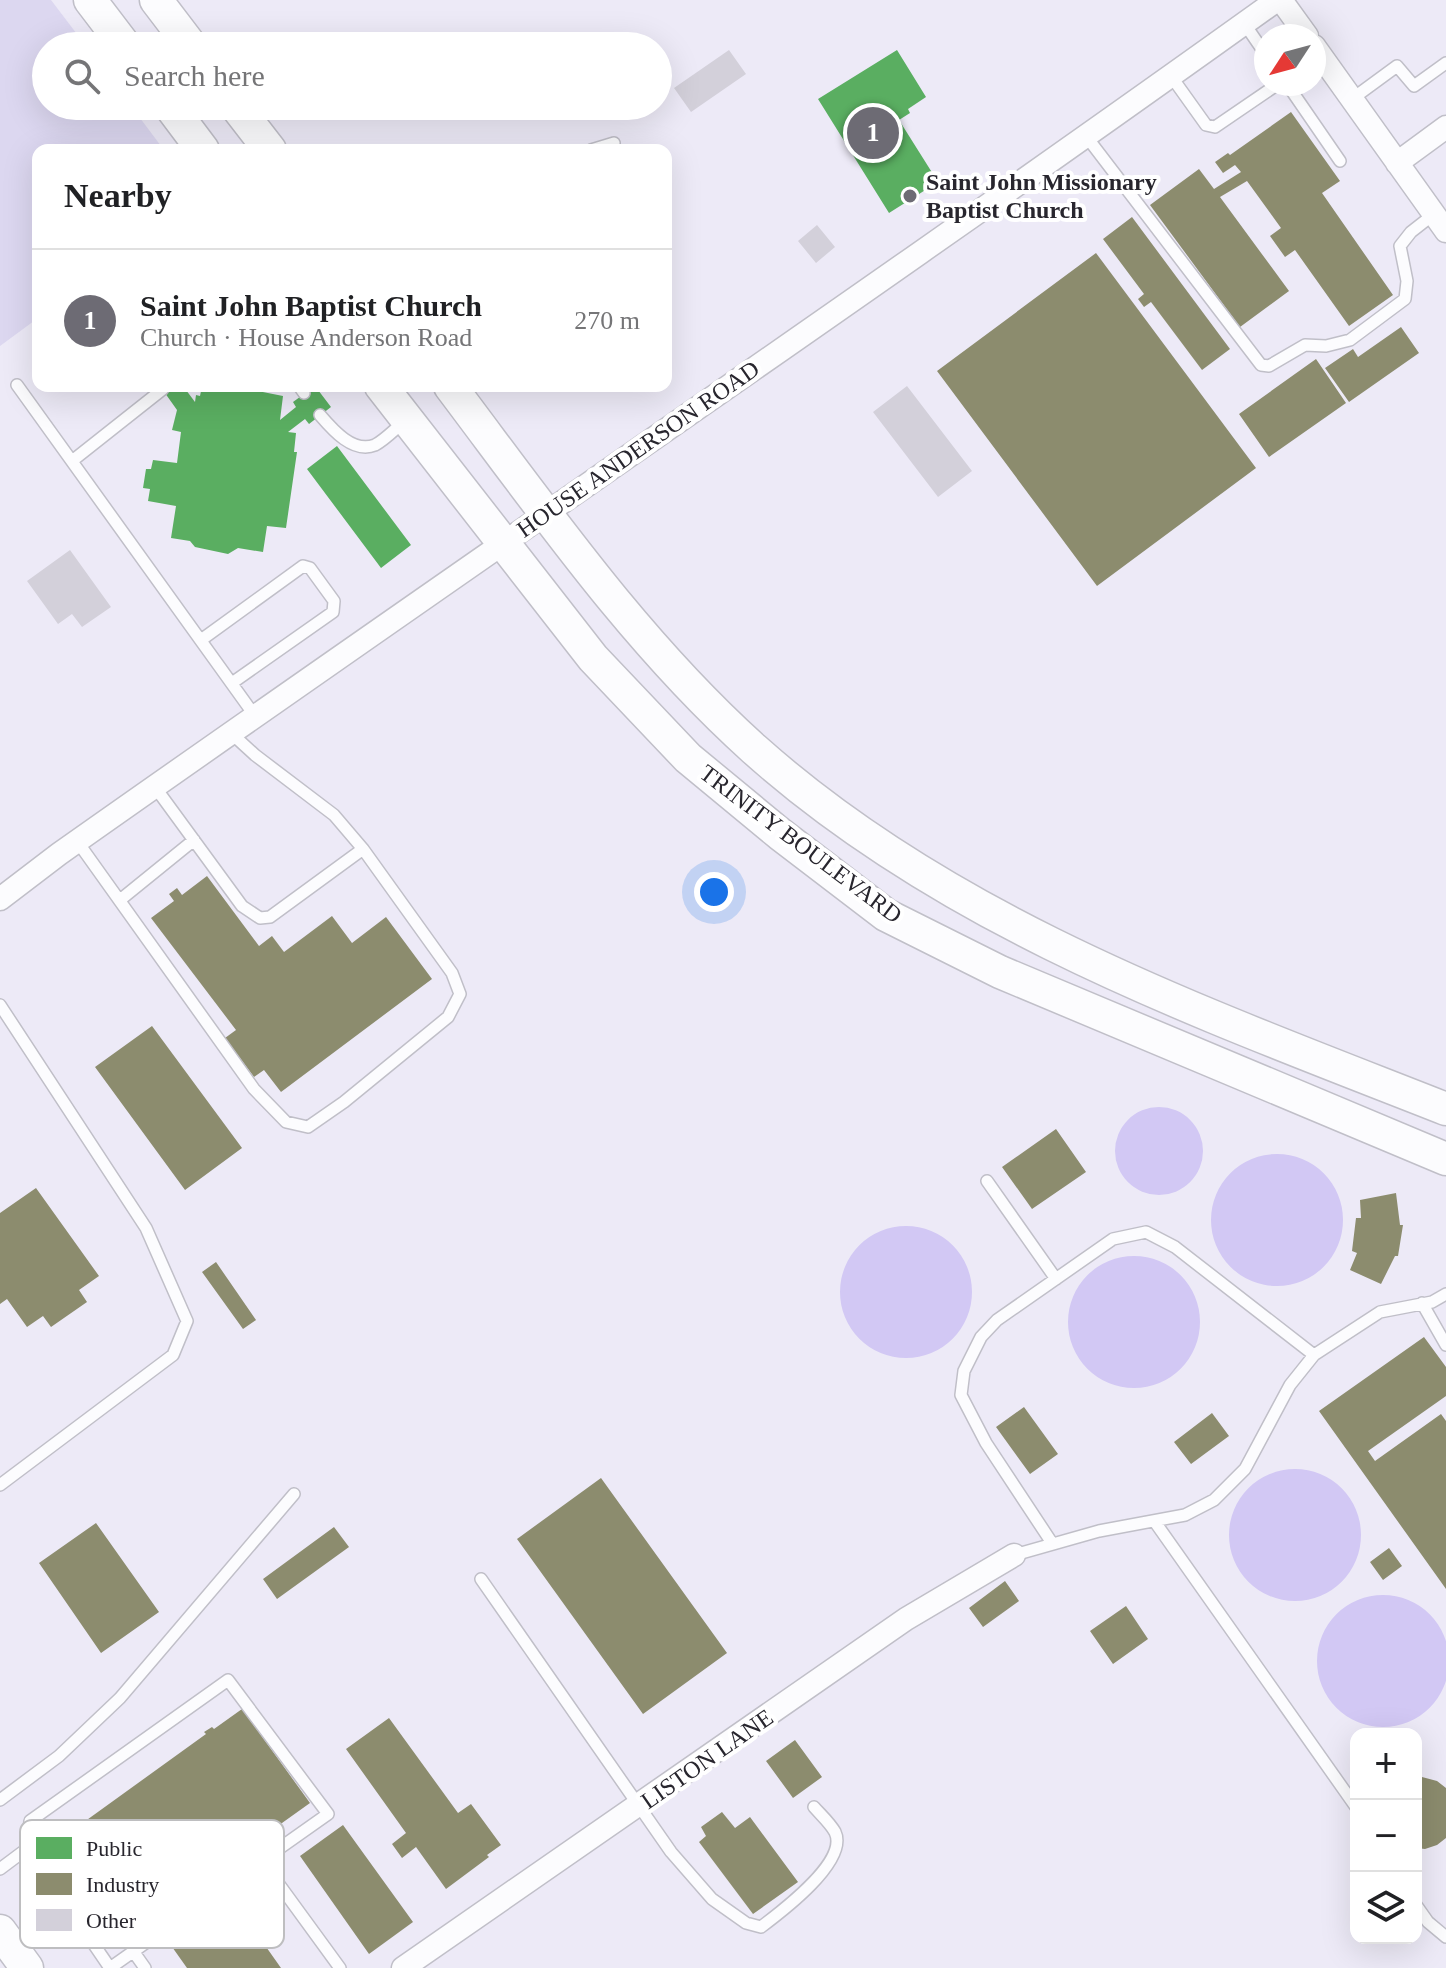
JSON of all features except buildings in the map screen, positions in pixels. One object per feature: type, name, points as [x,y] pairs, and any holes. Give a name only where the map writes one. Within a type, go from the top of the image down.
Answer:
[{"type":"main road","points":[[90,0],[114,32]]},
{"type":"main road","points":[[156,0],[180,32]]},
{"type":"main road","points":[[180,120],[198,144]]},
{"type":"main road","points":[[247,120],[265,144]]},
{"type":"main road","name":"TRINITY BOULEVARD","points":[[385,392],[593,658],[688,758],[886,915],[1000,972],[1446,1159]]},
{"type":"main road","name":"TRINITY BOULEVARD","points":[[455,392],[636,629],[754,749],[889,854],[974,905],[1084,960],[1224,1021],[1446,1109]]},
{"type":"main road","points":[[0,1931],[27,1968]]},
{"type":"street","name":"HOUSE ANDERSON ROAD","points":[[0,899],[77,841],[501,543],[968,221],[1279,0]]},
{"type":"street","points":[[1279,0],[1298,24]]},
{"type":"street","points":[[1326,63],[1440,222]]},
{"type":"street","points":[[1397,163],[1446,127]]},
{"type":"street","name":"LISTON LANE","points":[[403,1968],[906,1619],[1014,1555]]},
{"type":"lane","points":[[1244,23],[1254,38]]},
{"type":"lane","points":[[1352,99],[1397,66],[1414,86],[1446,63]]},
{"type":"lane","points":[[1171,76],[1206,125],[1215,127],[1260,96]]},
{"type":"lane","points":[[1295,96],[1340,161]]},
{"type":"lane","points":[[1086,136],[1261,365],[1269,366],[1305,345],[1326,346],[1350,340],[1405,299],[1407,281],[1400,246],[1411,232],[1440,222]]},
{"type":"lane","points":[[17,385],[255,716]]},
{"type":"lane","points":[[72,461],[159,392]]},
{"type":"lane","points":[[320,415],[336,434],[361,446],[374,446],[406,420]]},
{"type":"lane","points":[[201,640],[303,566],[310,568],[334,601],[333,612],[232,683]]},
{"type":"lane","points":[[77,841],[254,1089],[286,1122],[308,1127],[344,1102],[448,1017],[460,994],[452,973],[363,849],[334,815],[231,733]]},
{"type":"lane","points":[[155,787],[242,906],[260,918],[270,917],[363,849]]},
{"type":"lane","points":[[120,900],[194,840]]},
{"type":"lane","points":[[0,1005],[146,1228],[187,1321],[173,1355],[0,1485]]},
{"type":"lane","points":[[987,1181],[1056,1279]]},
{"type":"lane","points":[[1052,1543],[986,1443],[961,1395],[964,1371],[981,1337],[997,1320],[1113,1239],[1146,1232],[1175,1247],[1314,1355]]},
{"type":"lane","points":[[1014,1555],[1052,1543],[1185,1515],[1214,1500],[1245,1469],[1290,1385],[1314,1355],[1380,1312],[1432,1302],[1446,1294]]},
{"type":"lane","points":[[1422,1303],[1446,1345]]},
{"type":"lane","points":[[0,1800],[59,1756],[120,1698],[294,1494]]},
{"type":"lane","points":[[1155,1522],[1351,1800]]},
{"type":"lane","points":[[481,1579],[671,1852],[712,1899],[746,1923],[761,1927],[786,1908],[825,1869],[837,1846],[836,1833],[814,1807]]},
{"type":"lane","points":[[31,1820],[228,1680],[328,1814],[284,1845]]},
{"type":"lane","points":[[0,1869],[20,1854]]},
{"type":"lane","points":[[284,1891],[340,1968]]},
{"type":"lane","points":[[1422,1914],[1446,1937]]},
{"type":"lane","points":[[96,1948],[110,1968],[137,1948]]},
{"type":"lane","points":[[133,1951],[145,1968]]},
{"type":"shaded area","points":[[0,0],[51,0],[75,32],[32,32],[32,120],[142,120],[160,144],[32,144],[32,322],[0,346]]},
{"type":"shaded area","points":[[1159,1107],[1176,1110],[1190,1120],[1200,1134],[1203,1151],[1200,1168],[1190,1182],[1176,1192],[1159,1195],[1142,1192],[1128,1182],[1118,1168],[1115,1151],[1118,1134],[1128,1120],[1142,1110]]},
{"type":"shaded area","points":[[1277,1154],[1302,1159],[1324,1173],[1338,1195],[1343,1220],[1338,1245],[1324,1267],[1302,1281],[1277,1286],[1252,1281],[1230,1267],[1216,1245],[1211,1220],[1216,1195],[1230,1173],[1252,1159]]},
{"type":"shaded area","points":[[906,1226],[931,1231],[953,1245],[967,1267],[972,1292],[967,1317],[953,1339],[931,1353],[906,1358],[881,1353],[859,1339],[845,1317],[840,1292],[845,1267],[859,1245],[881,1231]]},
{"type":"shaded area","points":[[1134,1256],[1159,1261],[1181,1275],[1195,1297],[1200,1322],[1195,1347],[1181,1369],[1159,1383],[1134,1388],[1109,1383],[1087,1369],[1073,1347],[1068,1322],[1073,1297],[1087,1275],[1109,1261]]},
{"type":"shaded area","points":[[1295,1469],[1320,1474],[1342,1488],[1356,1510],[1361,1535],[1356,1560],[1342,1582],[1320,1596],[1295,1601],[1270,1596],[1248,1582],[1234,1560],[1229,1535],[1234,1510],[1248,1488],[1270,1474]]},
{"type":"shaded area","points":[[1383,1595],[1408,1600],[1430,1614],[1444,1636],[1447,1677],[1444,1686],[1430,1708],[1408,1722],[1383,1727],[1358,1722],[1336,1708],[1322,1686],[1317,1661],[1322,1636],[1336,1614],[1358,1600]]},
{"type":"place","name":"Saint John Baptist Church","points":[[873,133]]},
{"type":"place","name":"Saint John Missionary Baptist Church","points":[[910,196]]}]
